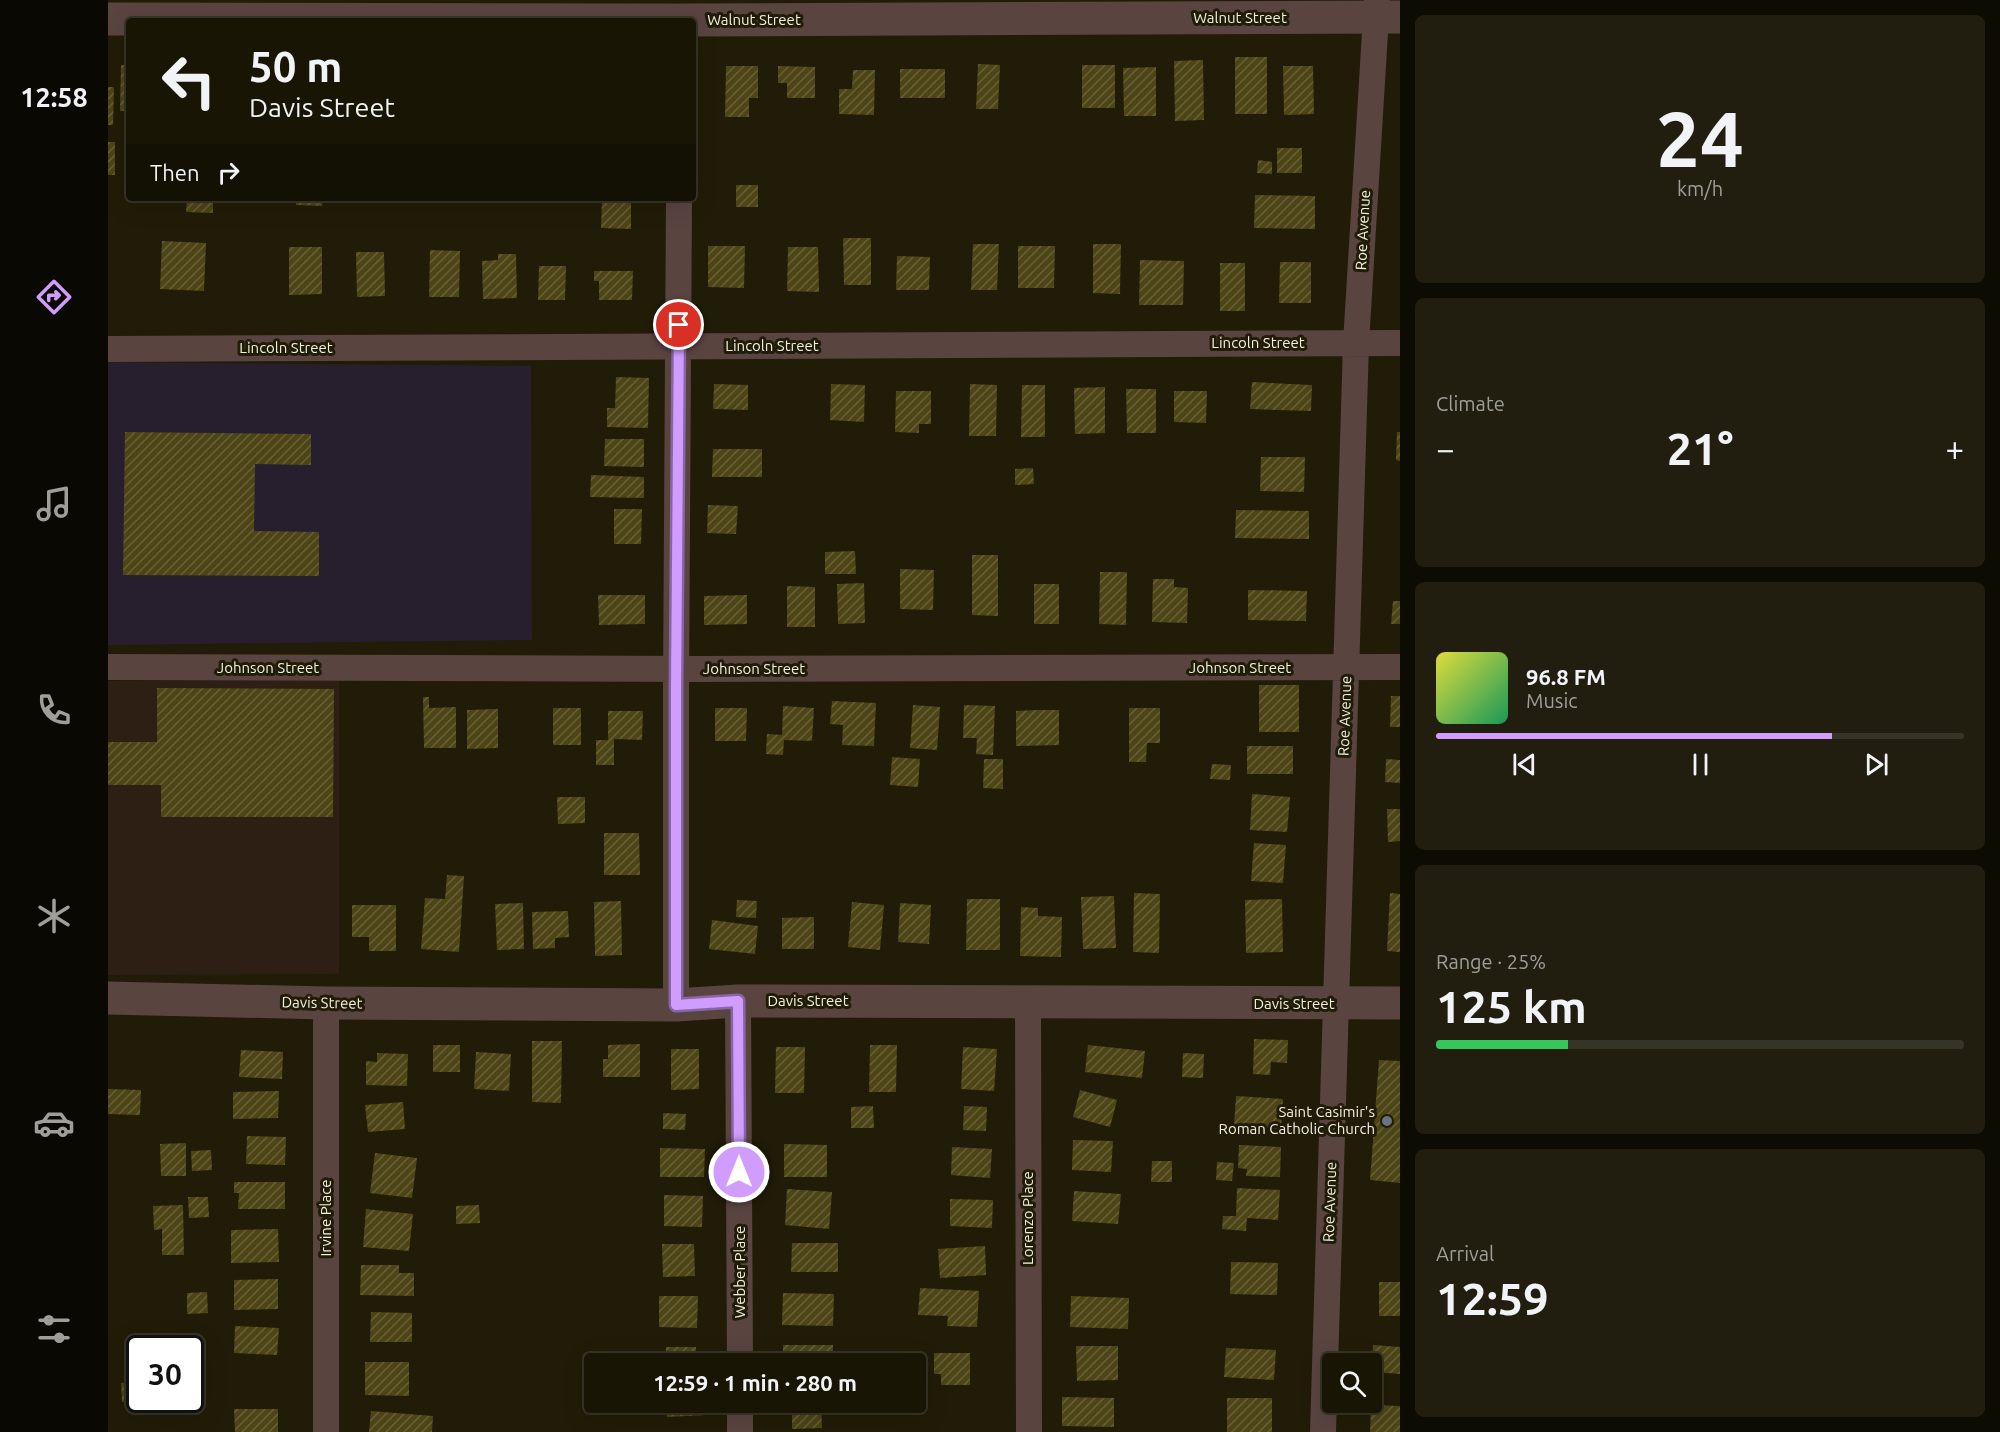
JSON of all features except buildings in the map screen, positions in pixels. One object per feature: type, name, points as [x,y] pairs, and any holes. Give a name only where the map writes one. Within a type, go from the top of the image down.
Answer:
[{"type":"street","name":"Walnut Street","points":[[222,18],[1384,12]]},
{"type":"street","name":"Roe Avenue","points":[[1323,1432],[1356,343],[1384,12]]},
{"type":"street","name":"Walnut Street","points":[[108,19],[126,19]]},
{"type":"street","points":[[676,1005],[679,201]]},
{"type":"street","name":"Lincoln Street","points":[[108,349],[1400,343]]},
{"type":"street","name":"Johnson Street","points":[[108,667],[676,669],[1400,667]]},
{"type":"street","name":"Davis Street","points":[[108,998],[326,1003],[676,1005],[738,1001],[1400,1003]]},
{"type":"street","name":"Webber Place","points":[[738,1001],[740,1353]]},
{"type":"street","name":"Irvine Place","points":[[326,1003],[326,1432]]},
{"type":"street","name":"Lorenzo Place","points":[[1028,1003],[1029,1432]]},
{"type":"street","points":[[740,1413],[740,1432]]},
{"type":"shaded area","points":[[108,362],[531,366],[532,640],[108,645]]},
{"type":"shaded area","points":[[339,680],[339,974],[108,975],[108,681]]},
{"type":"place","name":"Saint Casimir's Roman Catholic Church","points":[[1387,1121]]},
{"type":"route","points":[[679,325],[676,1005],[738,1001],[739,1172]]}]
